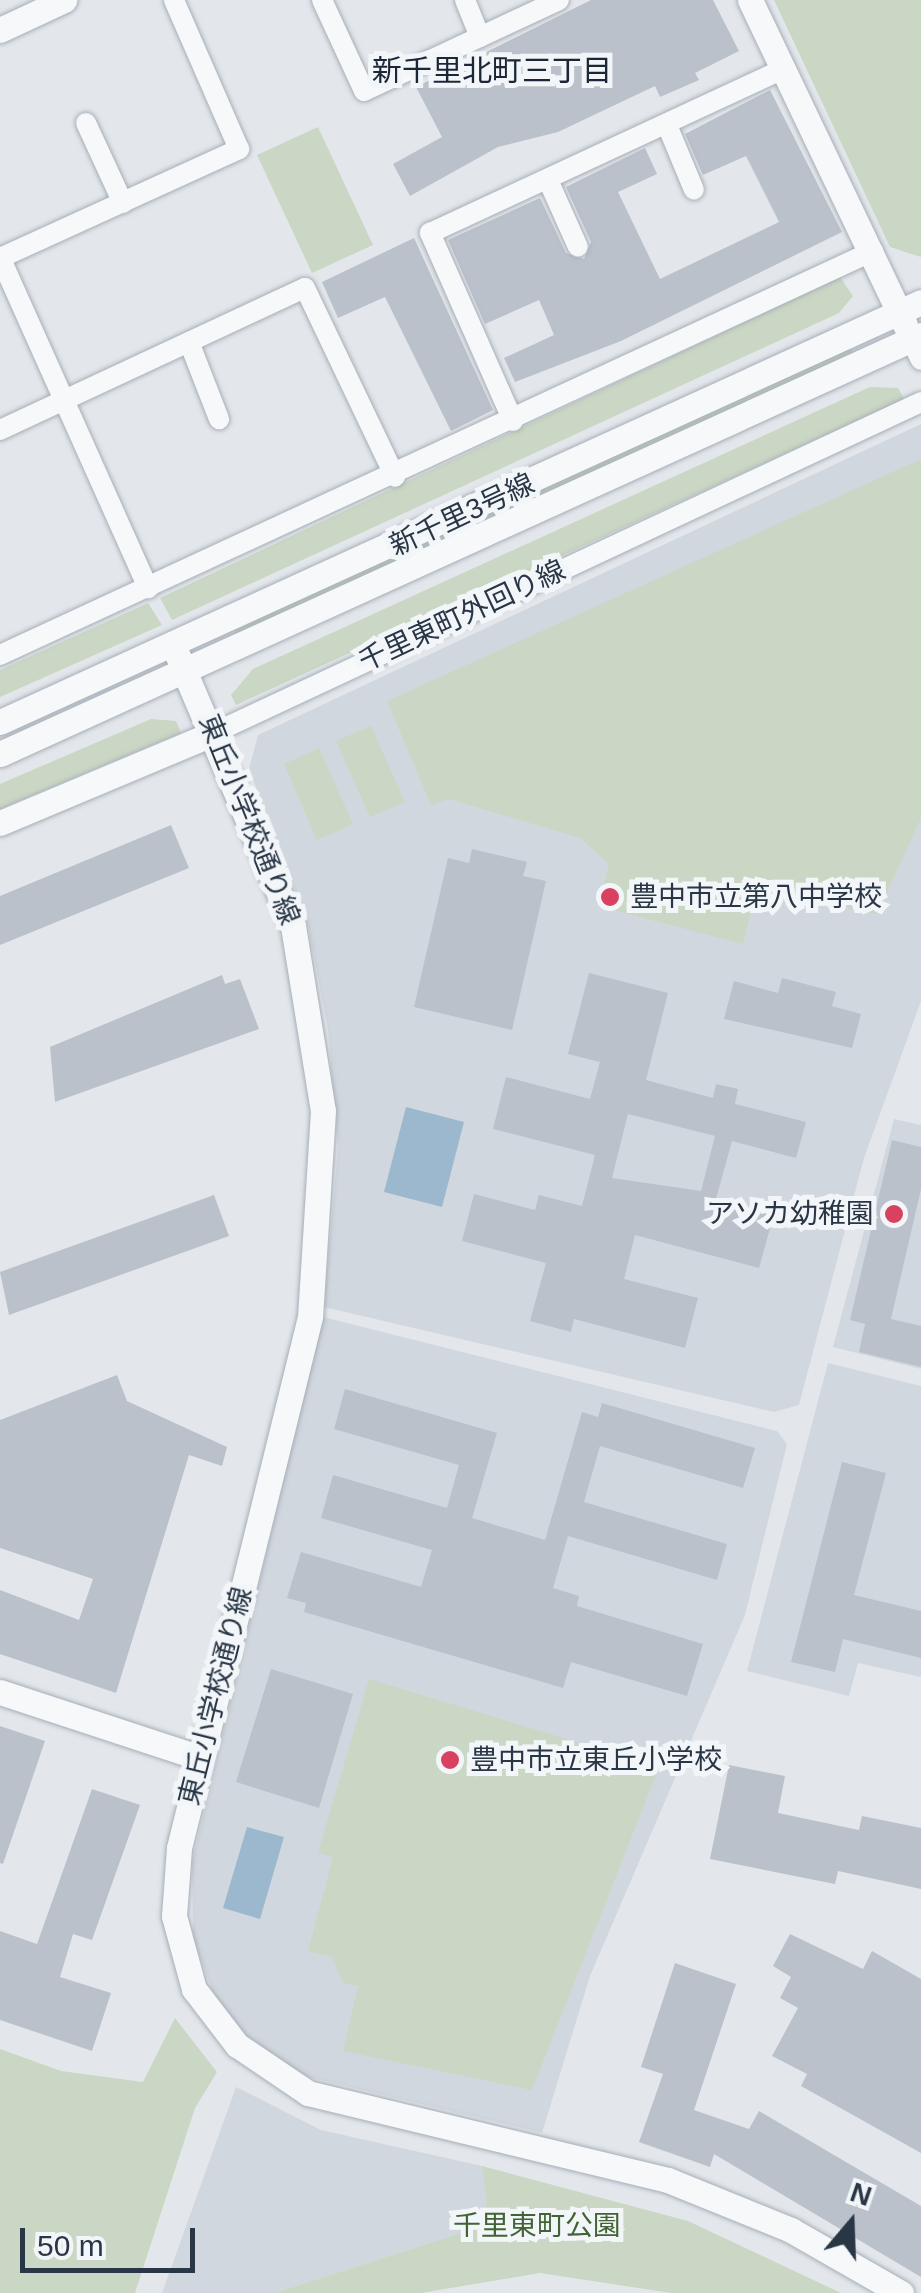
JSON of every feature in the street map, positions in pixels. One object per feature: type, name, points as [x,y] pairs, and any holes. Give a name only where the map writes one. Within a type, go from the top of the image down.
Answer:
[{"type":"street","points":[[0,30],[64,0]]},
{"type":"street","points":[[148,588],[0,257],[239,149],[174,0]]},
{"type":"street","points":[[322,0],[364,91],[558,0]]},
{"type":"street","points":[[464,0],[480,36]]},
{"type":"street","points":[[750,0],[873,251],[910,306],[918,344]]},
{"type":"street","points":[[513,422],[430,234],[783,69]]},
{"type":"street","points":[[86,124],[122,203]]},
{"type":"street","points":[[667,125],[694,190]]},
{"type":"street","points":[[548,180],[578,247]]},
{"type":"street","points":[[0,655],[513,422],[873,251]]},
{"type":"street","points":[[0,430],[305,288],[395,476]]},
{"type":"street","name":"新千里3号線","points":[[0,722],[174,648],[910,306]]},
{"type":"street","points":[[190,342],[220,419]]},
{"type":"street","name":"新千里3号線","points":[[0,754],[918,344]]},
{"type":"street","name":"千里東町外回り線","points":[[0,823],[216,732],[921,402]]},
{"type":"street","name":"東丘小学校通り線","points":[[174,648],[216,732],[293,926],[323,1110],[322,1206],[302,1351],[175,1874],[181,1954],[212,2017],[265,2070],[332,2100],[668,2180],[791,2230],[901,2293]]},
{"type":"street","points":[[0,1692],[201,1758]]},
{"type":"shaded area","name":"豊中市立第八中学校","points":[[921,424],[921,1001],[864,1158],[799,1405],[774,1412],[324,1307],[338,1148],[328,1030],[308,925],[249,769],[258,735]]},
{"type":"shaded area","name":"アソカ幼稚園","points":[[894,1119],[921,1125],[921,1369],[833,1347]]},
{"type":"shaded area","name":"豊中市立東丘小学校","points":[[323,1317],[777,1431],[787,1444],[745,1615],[590,1976],[542,2133],[300,2075],[244,2035],[215,1997],[193,1938],[192,1863]]},
{"type":"shaded area","points":[[828,1363],[921,1386],[921,1677],[858,1663],[849,1696],[747,1671]]},
{"type":"shaded area","points":[[236,2087],[321,2130],[482,2166],[490,2224],[274,2293],[162,2293]]},
{"type":"green space","points":[[774,0],[921,0],[921,257],[890,247]]},
{"type":"green space","points":[[318,127],[373,245],[312,273],[257,155]]},
{"type":"green space","points":[[840,277],[853,296],[839,313],[172,620],[160,598]]},
{"type":"green space","points":[[849,347],[854,353],[234,635],[236,629]]},
{"type":"green space","points":[[870,387],[898,388],[904,399],[236,705],[231,695],[253,669]]},
{"type":"green space","points":[[921,459],[921,818],[877,914],[756,890],[743,944],[598,906],[609,864],[580,838],[449,799],[431,805],[387,701]]},
{"type":"green space","points":[[148,603],[162,625],[0,697],[0,670]]},
{"type":"green space","points":[[151,719],[176,721],[181,733],[0,809],[0,784]]},
{"type":"green space","points":[[371,726],[405,802],[370,817],[336,741]]},
{"type":"green space","points":[[319,748],[353,824],[317,840],[284,764]]},
{"type":"green space","points":[[369,1679],[659,1767],[532,2090],[343,2051],[358,1986],[343,1983],[332,1957],[308,1951],[333,1857],[318,1853]]},
{"type":"green space","points":[[175,2018],[217,2072],[195,2108],[135,2293],[0,2293],[0,2049],[61,2071],[143,2082]]},
{"type":"green space","name":"千里東町公園","points":[[482,2166],[688,2221],[841,2293],[671,2293],[540,2273],[421,2293],[274,2293],[489,2224]]},
{"type":"water","points":[[406,1107],[464,1122],[442,1207],[384,1192]]},
{"type":"water","points":[[247,1827],[284,1837],[260,1919],[223,1908]]},
{"type":"building","points":[[591,0],[713,0],[739,51],[695,73],[699,80],[660,97],[655,86],[558,132],[498,147],[410,196],[393,164],[442,137],[416,87]]},
{"type":"building","points":[[770,90],[842,232],[621,341],[515,382],[504,358],[554,335],[539,300],[485,324],[448,240],[540,198],[566,253],[584,259],[591,242],[566,187],[645,148],[657,174],[618,192],[660,279],[779,222],[746,156],[703,175],[685,134]]},
{"type":"building","points":[[414,238],[493,410],[451,431],[385,297],[338,318],[322,282]]},
{"type":"building","points":[[171,825],[189,868],[0,945],[0,896]]},
{"type":"building","points":[[472,849],[527,862],[523,876],[546,881],[512,1030],[414,1007],[448,858],[469,863]]},
{"type":"building","points":[[589,973],[668,993],[646,1080],[713,1098],[716,1084],[738,1089],[735,1104],[806,1122],[796,1158],[732,1141],[716,1199],[774,1214],[759,1268],[635,1235],[624,1279],[698,1298],[685,1348],[574,1319],[571,1332],[530,1321],[546,1263],[462,1241],[474,1194],[535,1210],[539,1195],[582,1206],[595,1155],[493,1129],[506,1077],[590,1099],[600,1062],[568,1054]],"holes":[[[628,1114],[715,1136],[701,1191],[612,1178]]]},
{"type":"building","points":[[222,975],[225,984],[240,979],[259,1029],[55,1102],[50,1047]]},
{"type":"building","points":[[782,978],[836,992],[832,1006],[861,1014],[852,1048],[724,1019],[734,981],[778,993]]},
{"type":"building","name":"アソカ幼稚園","points":[[892,1140],[921,1147],[921,1189],[891,1319],[921,1326],[921,1367],[859,1352],[865,1324],[850,1320]]},
{"type":"building","points":[[214,1195],[229,1236],[9,1315],[0,1272]]},
{"type":"building","points":[[117,1375],[127,1401],[227,1447],[222,1466],[189,1455],[116,1693],[0,1654],[0,1590],[79,1620],[93,1579],[0,1548],[0,1420]]},
{"type":"building","points":[[345,1389],[497,1433],[472,1518],[545,1540],[582,1412],[598,1417],[602,1403],[755,1448],[743,1488],[600,1446],[584,1502],[727,1544],[717,1580],[568,1536],[553,1588],[579,1596],[577,1606],[703,1644],[687,1696],[571,1662],[563,1688],[304,1612],[306,1603],[287,1598],[301,1552],[421,1587],[432,1550],[321,1518],[333,1475],[447,1508],[459,1465],[334,1429]]},
{"type":"building","points":[[842,1462],[886,1473],[854,1595],[921,1611],[921,1658],[843,1639],[835,1672],[791,1662]]},
{"type":"building","points":[[271,1669],[353,1694],[319,1808],[236,1782]]},
{"type":"building","points":[[0,1726],[45,1741],[3,1864],[0,1863]]},
{"type":"building","points":[[729,1765],[785,1776],[778,1813],[859,1830],[862,1816],[921,1828],[921,1889],[838,1871],[835,1884],[710,1859]]},
{"type":"building","points":[[92,1789],[140,1805],[92,1940],[73,1934],[60,1977],[111,1993],[92,2051],[0,2020],[0,1931],[37,1944]]},
{"type":"building","points":[[790,1934],[863,1969],[872,1951],[921,1979],[921,2153],[801,2086],[807,2074],[772,2056],[798,2008],[780,1998],[791,1977],[773,1966]]},
{"type":"building","points":[[675,1963],[736,1984],[694,2110],[749,2129],[759,2111],[921,2206],[921,2277],[714,2154],[710,2167],[639,2142],[663,2074],[641,2067]]},
{"type":"place","name":"豊中市立第八中学校","points":[[610,897]]},
{"type":"place","name":"アソカ幼稚園","points":[[894,1214]]},
{"type":"place","name":"豊中市立東丘小学校","points":[[450,1760]]},
{"type":"district","name":"新千里北町三丁目","points":[[492,71]]}]
